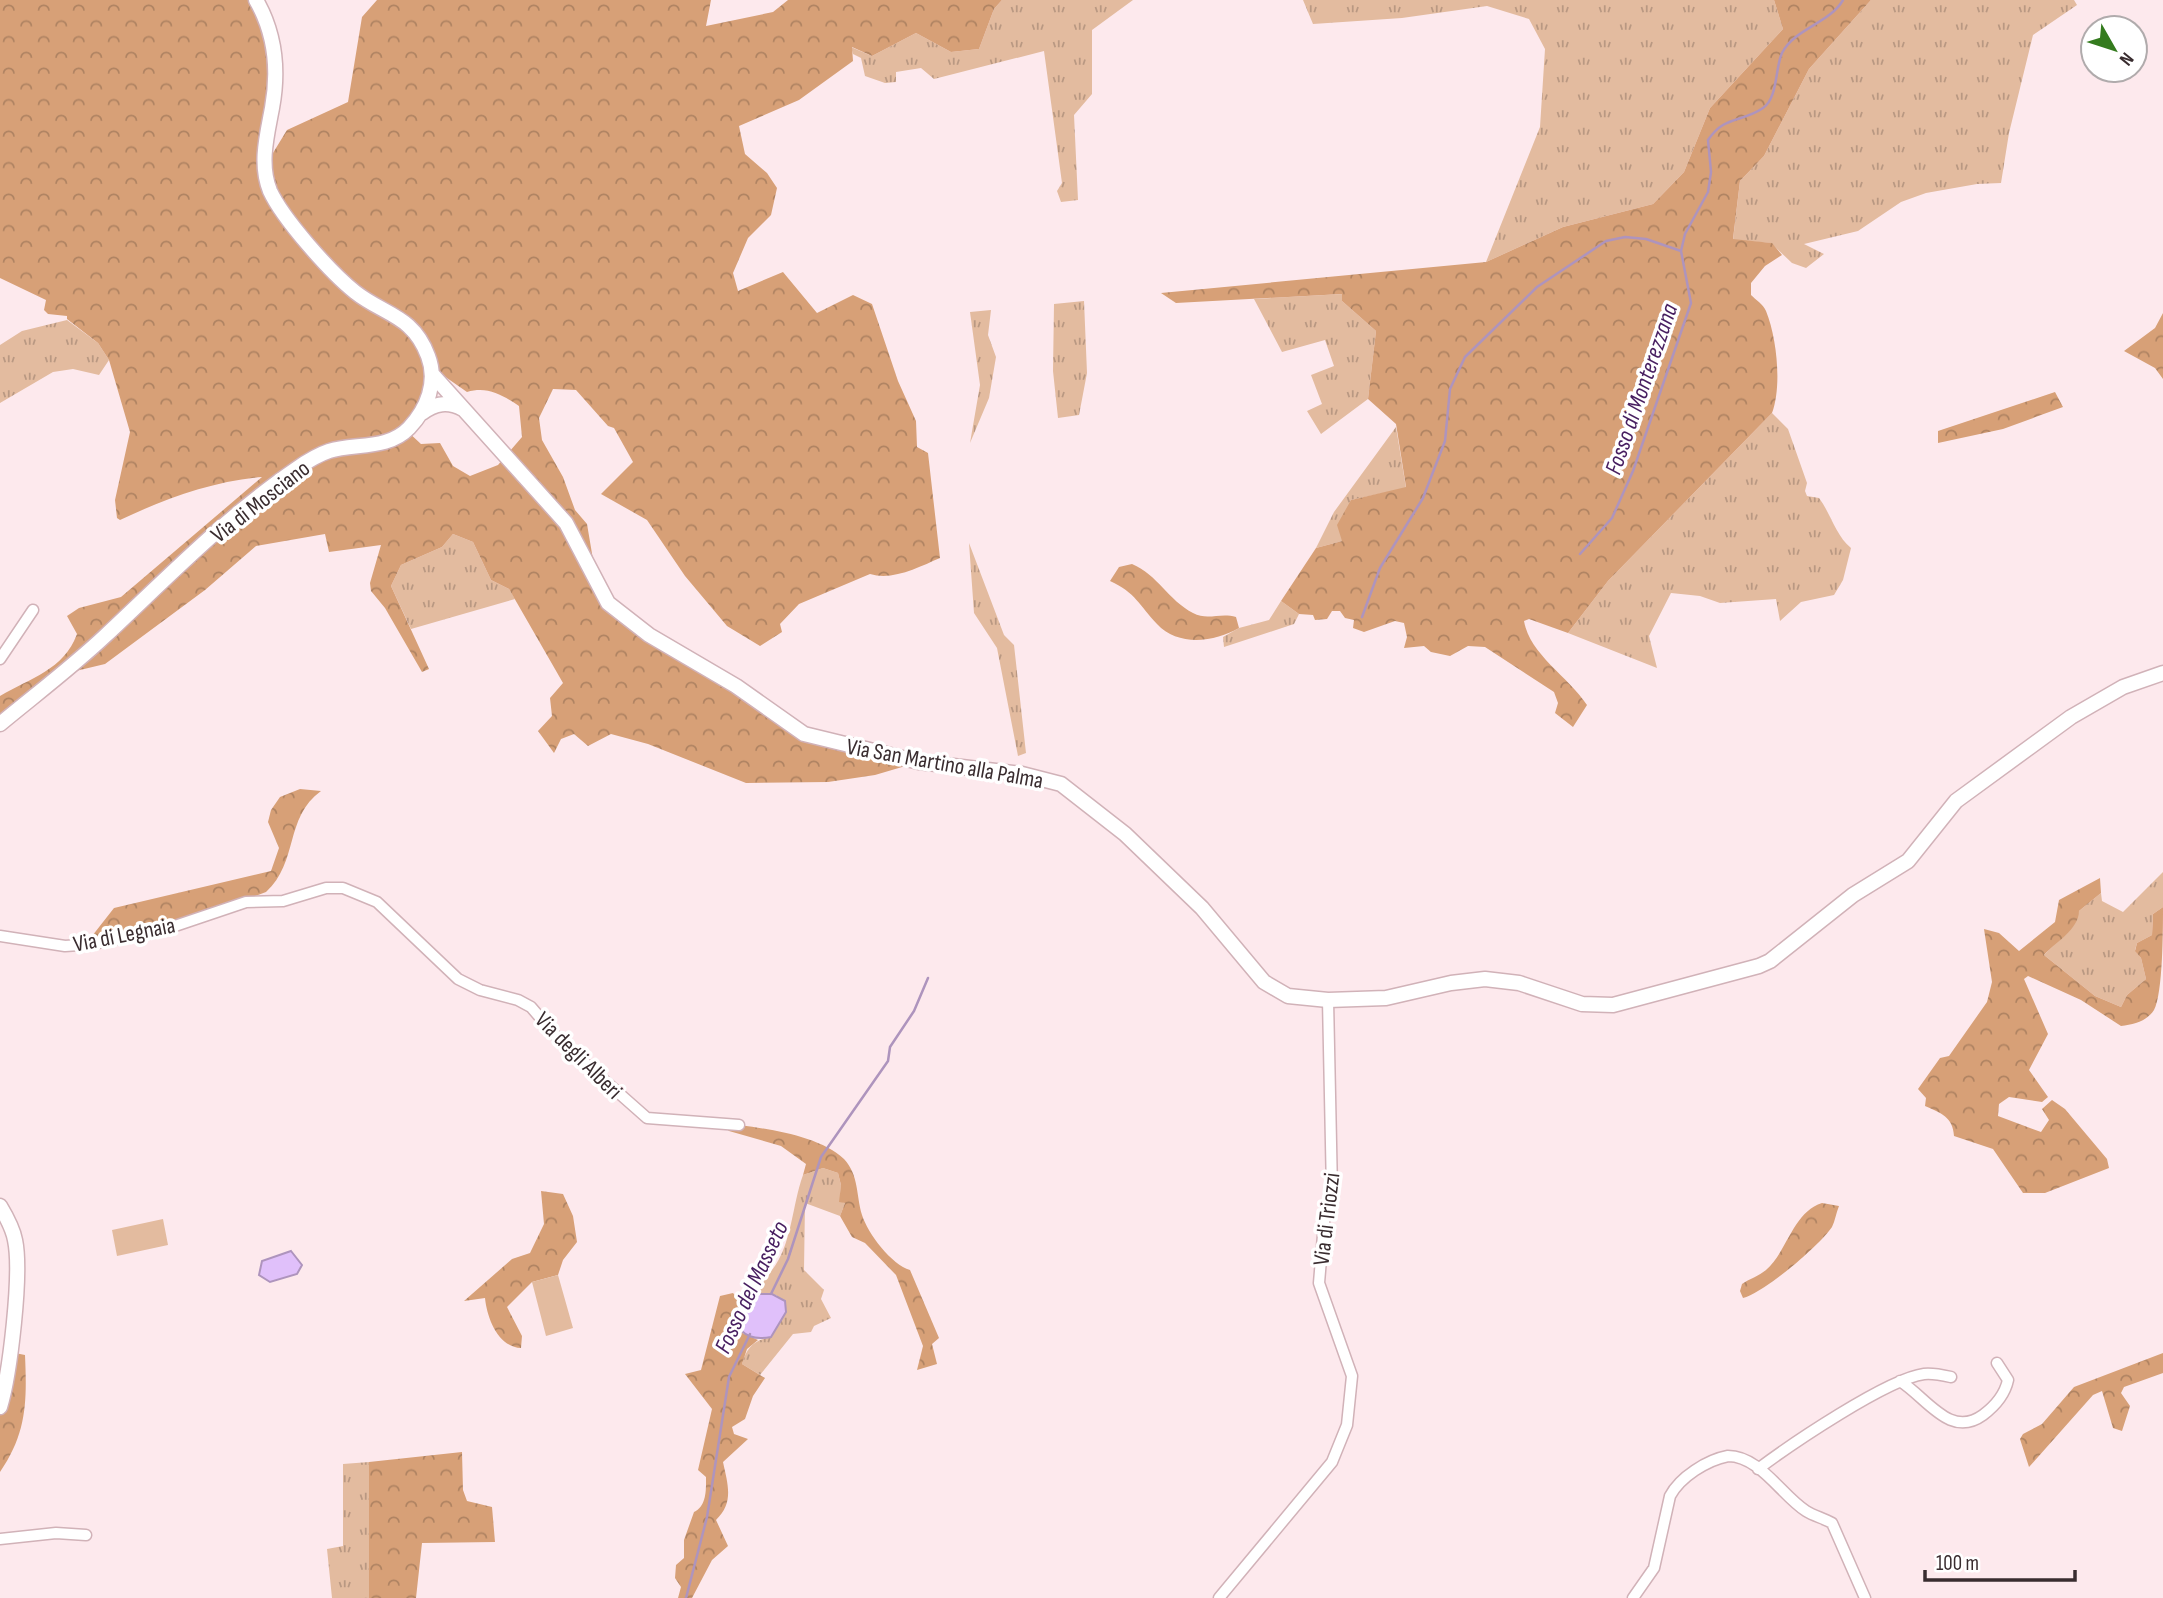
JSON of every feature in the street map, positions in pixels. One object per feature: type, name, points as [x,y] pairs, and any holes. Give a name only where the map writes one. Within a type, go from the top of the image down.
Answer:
[{"type":"street","points":[[256,0],[274,48],[276,71],[264,167],[269,189],[293,224],[356,294],[410,325],[428,356],[432,374]]},
{"type":"street","name":"Via San Martino alla Palma","points":[[432,374],[566,523],[608,604],[649,635],[736,686],[804,734],[919,762],[1022,774],[1060,784],[1130,839],[1202,908],[1270,987],[1288,996],[1328,1000],[1386,998],[1451,983],[1485,979],[1519,982],[1582,1004],[1613,1005],[1770,961],[1853,895],[1908,862],[1956,801],[2071,717],[2123,687],[2163,673]]},
{"type":"street","name":"Via di Mosciano","points":[[0,724],[88,651],[275,484],[309,460],[331,451],[391,441],[407,431],[422,412],[430,396],[432,374]]},
{"type":"street","points":[[422,412],[435,404],[449,403],[468,411]]},
{"type":"street","points":[[0,659],[33,610]]},
{"type":"street","name":"Via degli Alberi","points":[[246,901],[283,901],[326,888],[343,888],[377,902],[457,979],[480,990],[518,1000],[531,1007],[561,1042],[647,1118],[657,1122],[739,1125]]},
{"type":"street","name":"Via di Legnaia","points":[[0,936],[65,946],[94,944],[169,928],[246,901]]},
{"type":"street","name":"Via di Triozzi","points":[[1219,1598],[1332,1462],[1347,1425],[1352,1376],[1319,1283],[1325,1211],[1332,1191],[1328,1000]]},
{"type":"street","points":[[0,1206],[13,1232],[17,1256],[6,1384],[0,1407]]},
{"type":"street","points":[[1900,1381],[1927,1401],[1940,1416],[1957,1424],[1971,1423],[1988,1411],[2005,1391],[2008,1380],[1997,1363]]},
{"type":"street","points":[[1758,1469],[1795,1441],[1900,1381],[1924,1374],[1951,1377]]},
{"type":"street","points":[[1633,1598],[1654,1568],[1670,1496],[1675,1487],[1721,1458],[1736,1456],[1758,1469],[1805,1511],[1832,1523],[1865,1598]]},
{"type":"street","points":[[0,1539],[56,1533],[86,1535]]},
{"type":"green space","points":[[0,0],[256,0],[274,48],[265,166],[287,130],[348,102],[362,17],[377,0],[711,0],[706,26],[773,12],[788,0],[1002,0],[994,9],[979,49],[951,52],[916,33],[872,56],[852,47],[853,61],[799,100],[739,126],[745,154],[767,173],[777,188],[771,215],[748,238],[733,273],[738,291],[783,272],[817,313],[853,295],[872,304],[898,381],[916,421],[917,447],[928,453],[940,558],[897,574],[870,574],[799,604],[780,624],[782,632],[760,646],[727,626],[685,576],[647,520],[601,494],[633,462],[614,428],[608,426],[576,390],[553,389],[539,418],[542,440],[563,477],[575,510],[587,524],[598,589],[608,604],[781,720],[919,762],[875,775],[828,782],[746,783],[648,744],[611,734],[588,746],[574,734],[561,739],[554,753],[538,731],[552,716],[550,698],[563,683],[509,589],[491,580],[473,542],[453,534],[442,547],[401,565],[391,586],[429,669],[422,672],[385,608],[371,591],[370,583],[381,545],[329,552],[325,534],[256,546],[205,590],[105,664],[59,675],[0,724],[0,696],[55,665],[71,646],[77,634],[67,616],[79,608],[121,597],[262,477],[208,487],[172,498],[120,520],[117,518],[115,500],[130,432],[109,360],[98,343],[67,319],[67,316],[48,314],[44,310],[46,300],[0,278]],"holes":[[[434,369],[467,392],[488,391],[519,406],[522,437],[498,465],[470,476],[453,466],[440,443],[421,444],[407,431],[417,410],[427,371]]]},
{"type":"green space","points":[[1002,0],[1133,0],[1092,30],[1092,94],[1074,115],[1078,200],[1061,202],[1057,191],[1062,183],[1044,51],[934,79],[921,68],[896,72],[896,82],[885,83],[865,76],[861,58],[853,54],[851,47],[872,56],[916,33],[951,52],[979,49],[994,9]]},
{"type":"green space","points":[[1303,0],[1774,0],[1783,29],[1710,108],[1684,172],[1653,204],[1563,227],[1486,262],[1540,127],[1545,49],[1529,19],[1487,6],[1402,18],[1313,24]]},
{"type":"green space","points":[[1774,0],[1871,0],[1809,69],[1764,156],[1740,181],[1733,239],[1772,243],[1782,255],[1765,266],[1751,283],[1751,295],[1765,309],[1773,335],[1777,389],[1772,413],[1608,581],[1568,633],[1529,619],[1524,621],[1542,655],[1587,705],[1573,727],[1555,713],[1558,703],[1554,692],[1485,647],[1468,646],[1450,656],[1431,652],[1424,646],[1404,648],[1407,637],[1404,623],[1395,621],[1364,632],[1353,628],[1354,620],[1345,618],[1340,611],[1332,611],[1327,619],[1315,620],[1313,615],[1299,614],[1281,601],[1316,548],[1342,541],[1337,525],[1351,500],[1406,487],[1396,424],[1368,399],[1376,331],[1342,301],[1342,294],[1176,303],[1161,293],[1486,262],[1563,227],[1653,204],[1684,172],[1710,108],[1783,29]]},
{"type":"green space","points":[[1871,0],[2074,0],[2077,5],[2033,35],[2009,133],[2001,183],[1977,184],[1926,193],[1901,202],[1858,231],[1804,244],[1824,254],[1806,268],[1792,263],[1771,243],[1733,240],[1740,181],[1764,156],[1809,69]]},
{"type":"green space","points":[[1343,294],[1342,301],[1376,331],[1368,399],[1321,434],[1307,411],[1322,404],[1311,375],[1334,366],[1325,340],[1282,352],[1254,299]]},
{"type":"green space","points":[[1084,301],[1087,373],[1079,415],[1058,418],[1053,371],[1054,304]]},
{"type":"green space","points":[[991,310],[988,335],[996,357],[989,398],[970,443],[980,385],[970,312]]},
{"type":"green space","points":[[2163,313],[2163,379],[2155,368],[2124,351],[2155,328]]},
{"type":"green space","points":[[67,320],[98,343],[109,360],[99,375],[73,369],[53,372],[0,403],[0,345],[22,331]]},
{"type":"green space","points":[[2055,392],[2063,407],[2003,429],[1938,443],[1938,431]]},
{"type":"green space","points":[[1772,413],[1788,429],[1807,483],[1807,496],[1819,498],[1841,537],[1851,548],[1843,580],[1834,595],[1801,602],[1780,621],[1776,599],[1720,603],[1700,596],[1671,593],[1649,636],[1657,668],[1568,633],[1608,581]]},
{"type":"green space","points":[[1396,427],[1406,488],[1351,500],[1342,541],[1316,548],[1334,512]]},
{"type":"green space","points":[[453,534],[473,542],[491,580],[509,589],[515,599],[411,629],[391,586],[401,565],[442,547]]},
{"type":"green space","points":[[969,543],[1004,635],[1014,645],[1026,753],[1018,756],[997,648],[974,613]]},
{"type":"green space","points":[[1132,564],[1149,574],[1184,608],[1198,615],[1236,617],[1239,628],[1219,637],[1197,640],[1175,636],[1166,631],[1132,595],[1110,581],[1119,567]]},
{"type":"green space","points":[[1281,601],[1299,614],[1294,624],[1224,647],[1223,637],[1239,628],[1269,620]]},
{"type":"green space","points":[[300,789],[321,791],[301,814],[283,867],[266,892],[169,928],[85,945],[114,908],[271,871],[279,848],[268,822],[271,810],[280,797]]},
{"type":"green space","points":[[2163,872],[2163,907],[2153,914],[2152,935],[2137,943],[2135,950],[2141,958],[2146,979],[2127,995],[2121,1007],[2095,996],[2044,955],[2069,931],[2079,911],[2101,893],[2102,901],[2123,912]]},
{"type":"green space","points":[[2100,878],[2101,893],[2079,911],[2071,930],[2044,955],[2095,996],[2121,1007],[2127,995],[2146,979],[2141,958],[2135,951],[2137,943],[2152,935],[2153,914],[2163,907],[2162,960],[2157,1002],[2154,1010],[2143,1020],[2121,1026],[2081,1000],[2028,976],[2024,979],[2048,1034],[2029,1070],[2048,1097],[2042,1102],[2009,1097],[1999,1104],[1998,1116],[2041,1132],[2049,1120],[2042,1109],[2052,1100],[2065,1109],[2107,1159],[2109,1168],[2045,1193],[2023,1193],[1993,1149],[1954,1136],[1949,1120],[1925,1106],[1926,1098],[1918,1089],[1940,1058],[1949,1056],[1987,1002],[1992,982],[1984,929],[1999,933],[2019,951],[2055,922],[2059,900]]},
{"type":"green space","points":[[720,1123],[768,1129],[802,1137],[832,1150],[844,1159],[855,1178],[862,1215],[870,1231],[888,1255],[910,1270],[939,1338],[932,1344],[937,1364],[917,1370],[923,1346],[896,1275],[865,1243],[852,1237],[840,1216],[845,1203],[839,1202],[841,1185],[838,1173],[823,1168],[803,1175],[806,1164],[781,1146],[729,1131]]},
{"type":"green space","points":[[823,1168],[838,1173],[841,1185],[840,1201],[845,1203],[840,1216],[805,1203],[804,1270],[824,1290],[821,1299],[831,1318],[814,1326],[811,1332],[793,1334],[760,1375],[742,1364],[752,1345],[772,1337],[777,1295],[759,1294],[741,1302],[736,1296],[769,1274],[779,1260],[788,1237],[803,1175]]},
{"type":"green space","points":[[541,1191],[563,1194],[573,1216],[577,1242],[563,1260],[558,1275],[532,1282],[507,1307],[522,1336],[521,1348],[506,1343],[500,1337],[491,1322],[485,1298],[464,1301],[512,1259],[530,1253],[544,1224]]},
{"type":"green space","points":[[1822,1203],[1839,1206],[1832,1227],[1804,1256],[1777,1278],[1743,1298],[1740,1291],[1742,1284],[1766,1270],[1780,1253],[1797,1223],[1812,1208]]},
{"type":"green space","points":[[163,1219],[168,1245],[117,1256],[112,1230]]},
{"type":"green space","points":[[558,1275],[573,1328],[546,1336],[532,1282]]},
{"type":"green space","points":[[733,1293],[741,1302],[736,1312],[740,1332],[758,1340],[747,1349],[742,1364],[765,1378],[753,1396],[745,1419],[732,1427],[734,1434],[748,1439],[723,1462],[728,1493],[722,1514],[716,1520],[728,1546],[712,1560],[692,1598],[678,1598],[681,1587],[675,1578],[676,1565],[684,1558],[684,1540],[694,1512],[705,1497],[706,1477],[698,1470],[712,1409],[685,1374],[701,1370],[720,1296]]},
{"type":"green space","points":[[10,1352],[25,1355],[25,1402],[16,1444],[0,1472],[0,1407]]},
{"type":"green space","points":[[2163,1353],[2163,1373],[2124,1387],[2121,1393],[2130,1406],[2122,1431],[2113,1428],[2102,1391],[2093,1395],[2029,1467],[2020,1439],[2023,1434],[2042,1424],[2074,1387]]},
{"type":"green space","points":[[462,1452],[463,1490],[467,1501],[492,1507],[495,1542],[422,1543],[416,1598],[369,1598],[369,1462]]},
{"type":"green space","points":[[369,1462],[369,1598],[332,1598],[327,1549],[343,1546],[343,1464]]},
{"type":"shaded area","points":[[291,1251],[302,1265],[297,1274],[270,1282],[259,1275],[262,1261]]},
{"type":"shaded area","points":[[759,1294],[772,1294],[785,1301],[786,1312],[771,1337],[750,1336],[735,1322],[741,1302]]},
{"type":"waterway","name":"Fosso di Monterezzana","points":[[1580,554],[1612,518],[1633,471],[1691,303],[1681,251],[1685,234],[1708,192],[1711,172],[1708,140],[1727,123],[1755,113],[1768,103],[1774,90],[1782,53],[1795,38],[1829,15],[1843,0]]},
{"type":"waterway","points":[[1362,617],[1380,568],[1423,498],[1445,441],[1450,389],[1465,357],[1537,287],[1606,241],[1625,237],[1646,239],[1681,251]]},
{"type":"waterway","name":"Fosso del Masseto","points":[[771,1294],[788,1259],[821,1157],[888,1061],[890,1047],[914,1011],[928,978]]},
{"type":"waterway","name":"Fosso del Masseto","points":[[686,1598],[707,1517],[729,1377],[750,1334]]}]
